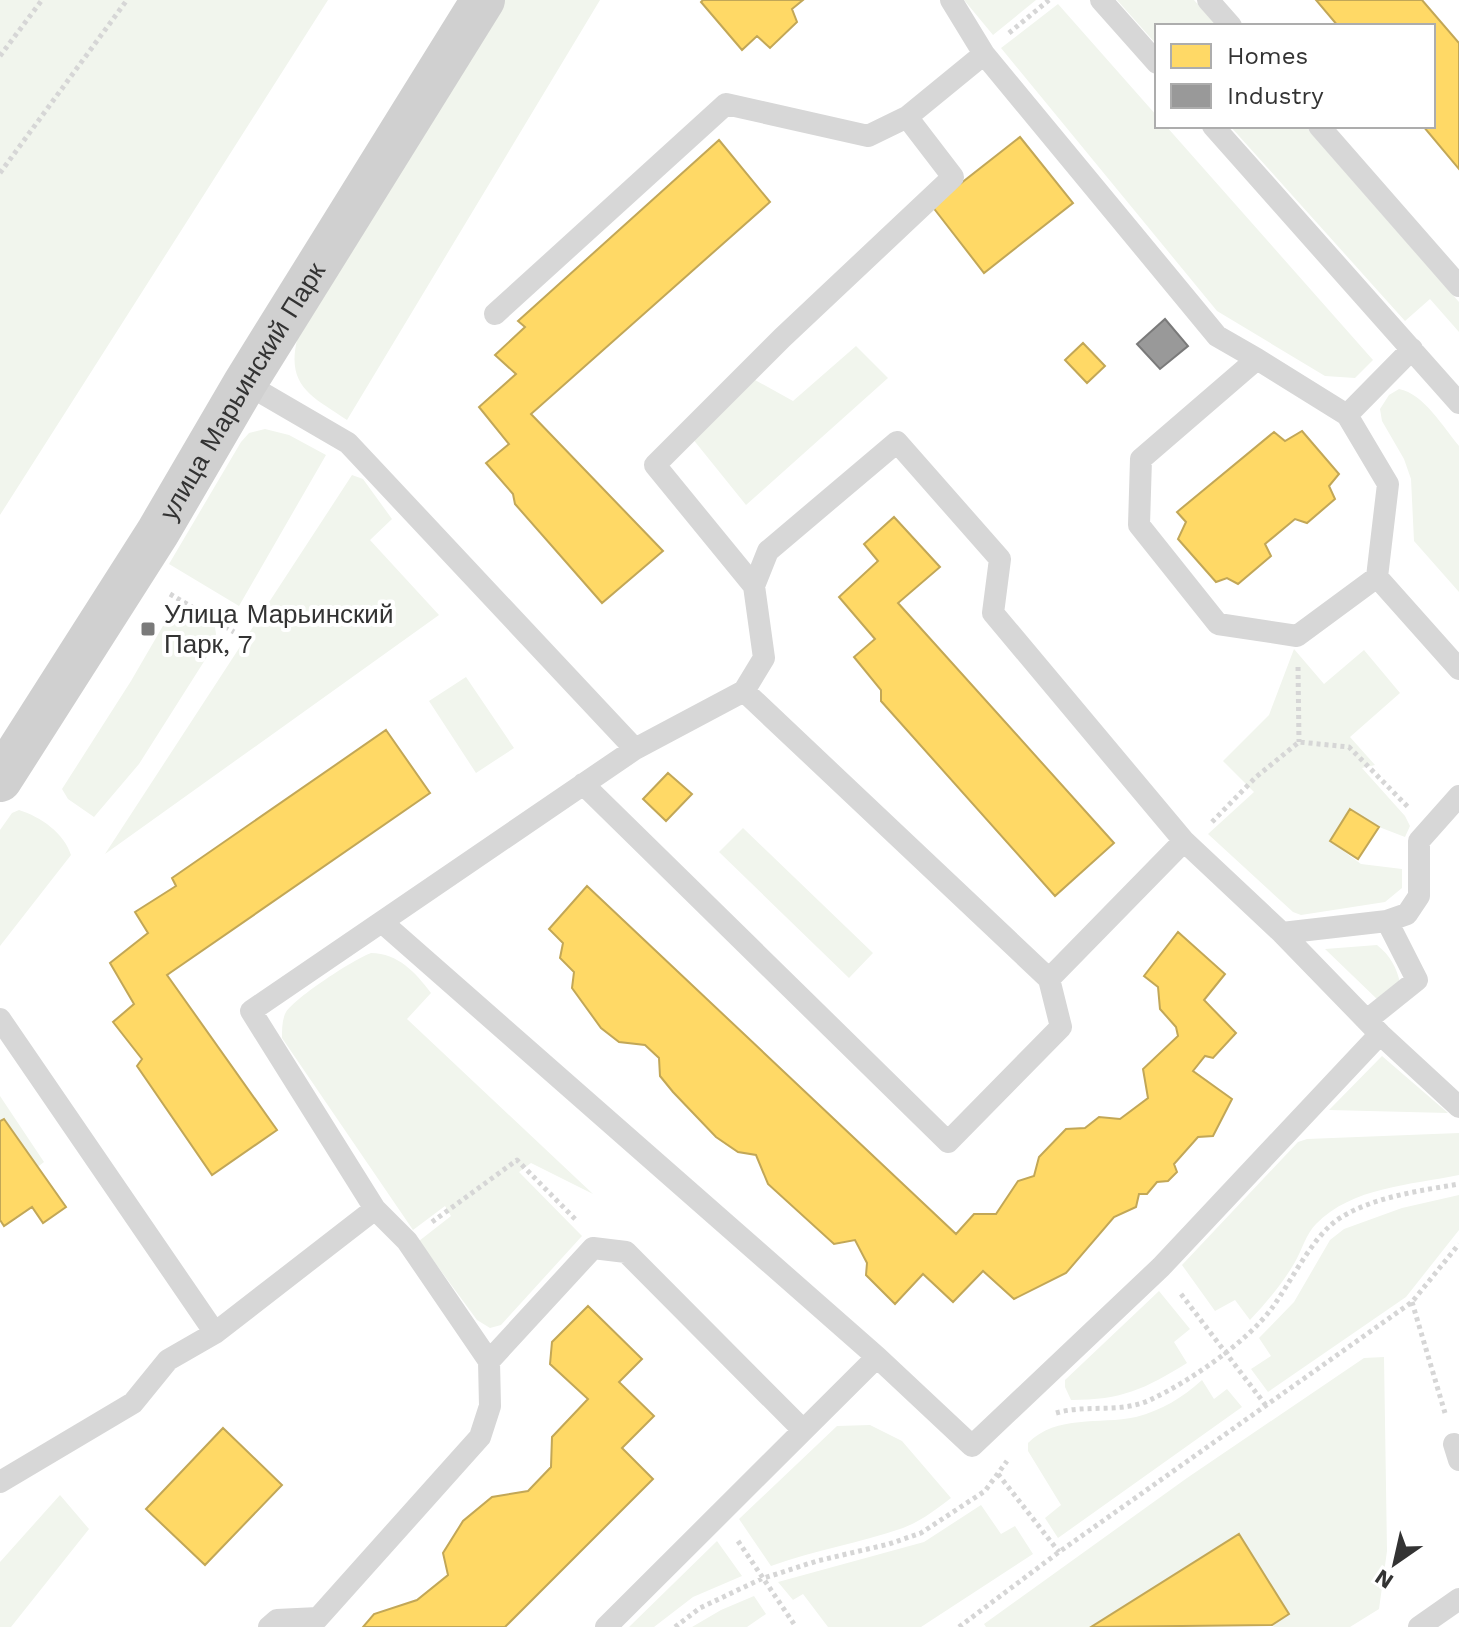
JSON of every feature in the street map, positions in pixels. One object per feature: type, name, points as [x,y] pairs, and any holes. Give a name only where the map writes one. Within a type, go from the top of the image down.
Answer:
[{"type":"main road","name":"улица Марьинский Парк","points":[[0,780],[158,532],[245,383],[483,0]]},
{"type":"lane","points":[[951,0],[984,54],[1217,336],[1257,359],[1347,415],[1388,484],[1377,577],[1297,636],[1218,624],[1139,525],[1141,459],[1257,359]]},
{"type":"lane","points":[[1101,0],[1155,61]]},
{"type":"lane","points":[[1208,0],[1229,24]]},
{"type":"lane","points":[[495,314],[726,104],[868,136],[907,117],[984,54]]},
{"type":"lane","points":[[754,586],[655,465],[782,338],[953,177],[907,117]]},
{"type":"lane","points":[[1215,128],[1459,403]]},
{"type":"lane","points":[[1321,128],[1459,286]]},
{"type":"lane","points":[[1347,415],[1412,349]]},
{"type":"lane","points":[[245,383],[348,443],[635,749]]},
{"type":"lane","points":[[269,1627],[277,1620],[318,1618],[480,1437],[490,1406],[489,1361],[407,1241],[375,1209],[251,1011],[635,749],[744,691],[764,658],[754,586],[768,551],[897,442],[1000,559],[993,613],[1186,843],[1459,1107]]},
{"type":"lane","points":[[1377,577],[1459,669]]},
{"type":"lane","points":[[583,784],[948,1142],[1061,1027],[1049,979],[744,691]]},
{"type":"lane","points":[[1282,933],[1387,921],[1407,914],[1419,896],[1419,841],[1459,796]]},
{"type":"lane","points":[[1049,979],[1186,843]]},
{"type":"lane","points":[[383,923],[877,1357],[972,1446],[1161,1267],[1417,980],[1387,921]]},
{"type":"lane","points":[[0,1019],[215,1333]]},
{"type":"lane","points":[[0,1482],[133,1403],[168,1360],[215,1333],[375,1209]]},
{"type":"lane","points":[[489,1361],[593,1248],[626,1252],[803,1430]]},
{"type":"lane","points":[[606,1627],[877,1357]]},
{"type":"lane","points":[[1419,1627],[1459,1599]]},
{"type":"path","points":[[0,56],[42,0]]},
{"type":"path","points":[[0,173],[127,0]]},
{"type":"path","points":[[984,54],[1049,0]]},
{"type":"path","points":[[1297,636],[1299,742]]},
{"type":"path","points":[[1186,843],[1256,777],[1299,742],[1349,747],[1430,829]]},
{"type":"path","points":[[407,1241],[517,1160],[586,1231],[593,1248]]},
{"type":"path","points":[[1048,1417],[1059,1411],[1103,1410],[1150,1401],[1226,1353],[1269,1312],[1320,1237],[1337,1221],[1388,1199],[1459,1184]]},
{"type":"path","points":[[959,1627],[1059,1552],[1412,1302],[1459,1244]]},
{"type":"path","points":[[1161,1267],[1267,1407]]},
{"type":"path","points":[[1412,1302],[1457,1452]]},
{"type":"path","points":[[972,1446],[999,1475],[1059,1552]]},
{"type":"path","points":[[675,1627],[700,1608],[761,1579],[921,1533],[985,1491],[1012,1453]]},
{"type":"path","points":[[720,1511],[761,1579],[796,1627]]},
{"type":"shaded area","points":[[0,0],[328,0],[0,515]]},
{"type":"shaded area","points":[[505,0],[600,0],[347,420],[313,397],[299,380],[295,369],[297,340]]},
{"type":"shaded area","points":[[964,0],[1036,0],[993,35]]},
{"type":"shaded area","points":[[1117,0],[1194,0],[1215,24],[1155,24],[1155,43]]},
{"type":"shaded area","points":[[1058,4],[1155,114],[1155,128],[1168,128],[1373,360],[1355,378],[1325,376],[1217,311],[1001,48]]},
{"type":"shaded area","points":[[1232,128],[1307,128],[1459,302],[1459,332],[1430,299],[1405,321]]},
{"type":"shaded area","points":[[856,346],[888,378],[746,505],[692,438],[755,380],[793,401]]},
{"type":"shaded area","points":[[1399,389],[1425,404],[1459,446],[1459,592],[1414,541],[1411,479],[1404,459],[1382,421],[1380,409],[1389,395]]},
{"type":"shaded area","points":[[265,429],[289,435],[326,455],[239,606],[169,564],[241,442],[249,433]]},
{"type":"shaded area","points":[[352,475],[363,479],[392,519],[370,540],[439,615],[105,854]]},
{"type":"shaded area","points":[[180,610],[215,627],[217,641],[139,764],[94,817],[68,799],[62,789],[171,612]]},
{"type":"shaded area","points":[[1294,649],[1324,684],[1364,650],[1400,693],[1350,737],[1375,765],[1362,768],[1405,816],[1410,826],[1405,837],[1379,827],[1351,809],[1330,841],[1361,864],[1402,869],[1402,888],[1385,902],[1301,915],[1293,912],[1208,834],[1254,792],[1223,761],[1269,715]]},
{"type":"shaded area","points":[[466,677],[514,748],[476,773],[429,701]]},
{"type":"shaded area","points":[[19,810],[51,827],[71,855],[0,946],[0,830],[12,813]]},
{"type":"shaded area","points":[[743,828],[873,953],[849,978],[719,852]]},
{"type":"shaded area","points":[[1377,945],[1392,962],[1400,983],[1379,1001],[1325,949]]},
{"type":"shaded area","points":[[371,953],[398,960],[431,993],[407,1019],[593,1194],[531,1163],[519,1172],[582,1236],[501,1325],[490,1328],[477,1320],[419,1241],[451,1216],[445,1206],[413,1230],[282,1038],[284,1018],[292,1005],[326,979]]},
{"type":"shaded area","points":[[1382,1056],[1448,1113],[1329,1110]]},
{"type":"shaded area","points":[[0,1096],[44,1162],[0,1197]]},
{"type":"shaded area","points":[[1459,1133],[1459,1175],[1383,1189],[1347,1202],[1331,1212],[1313,1228],[1285,1277],[1250,1320],[1235,1300],[1215,1311],[1182,1265],[1298,1142],[1307,1139]]},
{"type":"shaded area","points":[[1459,1195],[1459,1230],[1406,1297],[1268,1392],[1251,1369],[1271,1356],[1259,1338],[1294,1302],[1330,1240],[1344,1229],[1402,1208]]},
{"type":"shaded area","points":[[1159,1291],[1190,1329],[1174,1342],[1187,1363],[1132,1391],[1105,1398],[1071,1400],[1065,1380]]},
{"type":"shaded area","points":[[1384,1357],[1387,1551],[1379,1609],[1350,1627],[1274,1627],[1272,1625],[1289,1614],[1239,1534],[1091,1627],[986,1627],[984,1624],[1187,1478],[1364,1358]]},
{"type":"shaded area","points":[[1202,1380],[1214,1399],[1227,1389],[1242,1407],[1058,1538],[1045,1518],[1061,1505],[1028,1451],[1028,1443],[1039,1434],[1065,1424],[1136,1417],[1154,1411],[1171,1403]]},
{"type":"shaded area","points":[[870,1425],[902,1441],[951,1498],[903,1528],[771,1566],[739,1519],[837,1426]]},
{"type":"shaded area","points":[[60,1495],[89,1529],[11,1627],[0,1627],[0,1562]]},
{"type":"shaded area","points":[[981,1505],[1001,1534],[1015,1526],[1033,1554],[921,1627],[828,1627],[803,1594],[793,1600],[778,1582],[924,1542]]},
{"type":"shaded area","points":[[717,1541],[742,1576],[693,1597],[654,1627],[629,1627]]},
{"type":"shaded area","points":[[754,1596],[766,1614],[747,1627],[692,1627],[721,1610]]},
{"type":"building: Homes","points":[[803,0],[792,9],[797,22],[770,48],[757,36],[742,50],[701,2]]},
{"type":"building: Homes","points":[[1316,0],[1422,0],[1459,43],[1459,169],[1425,128],[1435,128],[1435,24],[1336,24]]},
{"type":"building: Homes","points":[[1020,137],[1073,203],[984,273],[932,206]]},
{"type":"building: Homes","points":[[719,140],[770,202],[531,414],[663,551],[602,603],[515,504],[513,494],[486,463],[509,444],[479,407],[516,374],[495,355],[525,327],[518,321]]},
{"type":"building: Homes","points":[[1083,343],[1105,366],[1087,383],[1065,360]]},
{"type":"building: Homes","points":[[1302,431],[1339,474],[1329,486],[1335,499],[1307,523],[1295,519],[1265,544],[1271,556],[1238,584],[1227,578],[1216,582],[1178,539],[1186,522],[1177,512],[1274,432],[1285,441]]},
{"type":"building: Homes","points":[[894,517],[940,567],[898,603],[1114,843],[1055,896],[881,701],[881,690],[854,657],[875,639],[839,597],[878,561],[864,544]]},
{"type":"building: Homes","points":[[386,730],[430,793],[167,975],[277,1130],[212,1175],[137,1066],[142,1059],[113,1022],[134,1004],[110,963],[148,933],[135,912],[176,886],[172,878]]},
{"type":"building: Homes","points":[[668,773],[692,794],[666,821],[643,799]]},
{"type":"building: Homes","points":[[1350,809],[1379,827],[1358,859],[1330,841]]},
{"type":"building: Homes","points":[[587,886],[956,1234],[974,1214],[996,1214],[1018,1181],[1034,1176],[1039,1157],[1066,1129],[1085,1128],[1099,1117],[1120,1119],[1148,1098],[1143,1069],[1178,1036],[1176,1027],[1160,1009],[1158,987],[1144,976],[1178,932],[1225,974],[1204,1000],[1236,1033],[1213,1058],[1205,1056],[1193,1071],[1232,1099],[1213,1136],[1198,1137],[1174,1164],[1177,1172],[1168,1181],[1157,1182],[1147,1194],[1139,1194],[1136,1207],[1114,1217],[1066,1273],[1014,1299],[983,1271],[953,1302],[923,1274],[895,1304],[866,1275],[867,1263],[855,1240],[834,1244],[768,1184],[756,1155],[738,1152],[716,1137],[673,1092],[660,1076],[659,1058],[645,1045],[619,1042],[601,1028],[572,988],[574,972],[560,958],[563,943],[549,929]]},
{"type":"building: Homes","points":[[4,1119],[66,1207],[43,1223],[32,1207],[4,1226],[0,1220],[0,1121]]},
{"type":"building: Homes","points":[[588,1306],[642,1359],[619,1382],[654,1416],[622,1448],[653,1479],[505,1627],[363,1627],[374,1614],[417,1600],[448,1575],[443,1553],[463,1521],[492,1497],[528,1491],[551,1467],[552,1437],[588,1399],[550,1364],[552,1342]]},
{"type":"building: Homes","points":[[223,1428],[282,1485],[205,1565],[146,1509]]},
{"type":"building: Homes","points":[[1239,1534],[1289,1614],[1272,1625],[1091,1627]]},
{"type":"building: Industry","points":[[1165,319],[1188,346],[1160,369],[1137,344]]},
{"type":"place","name":"Улица Марьинский Парк, 7","points":[[148,629]]}]
